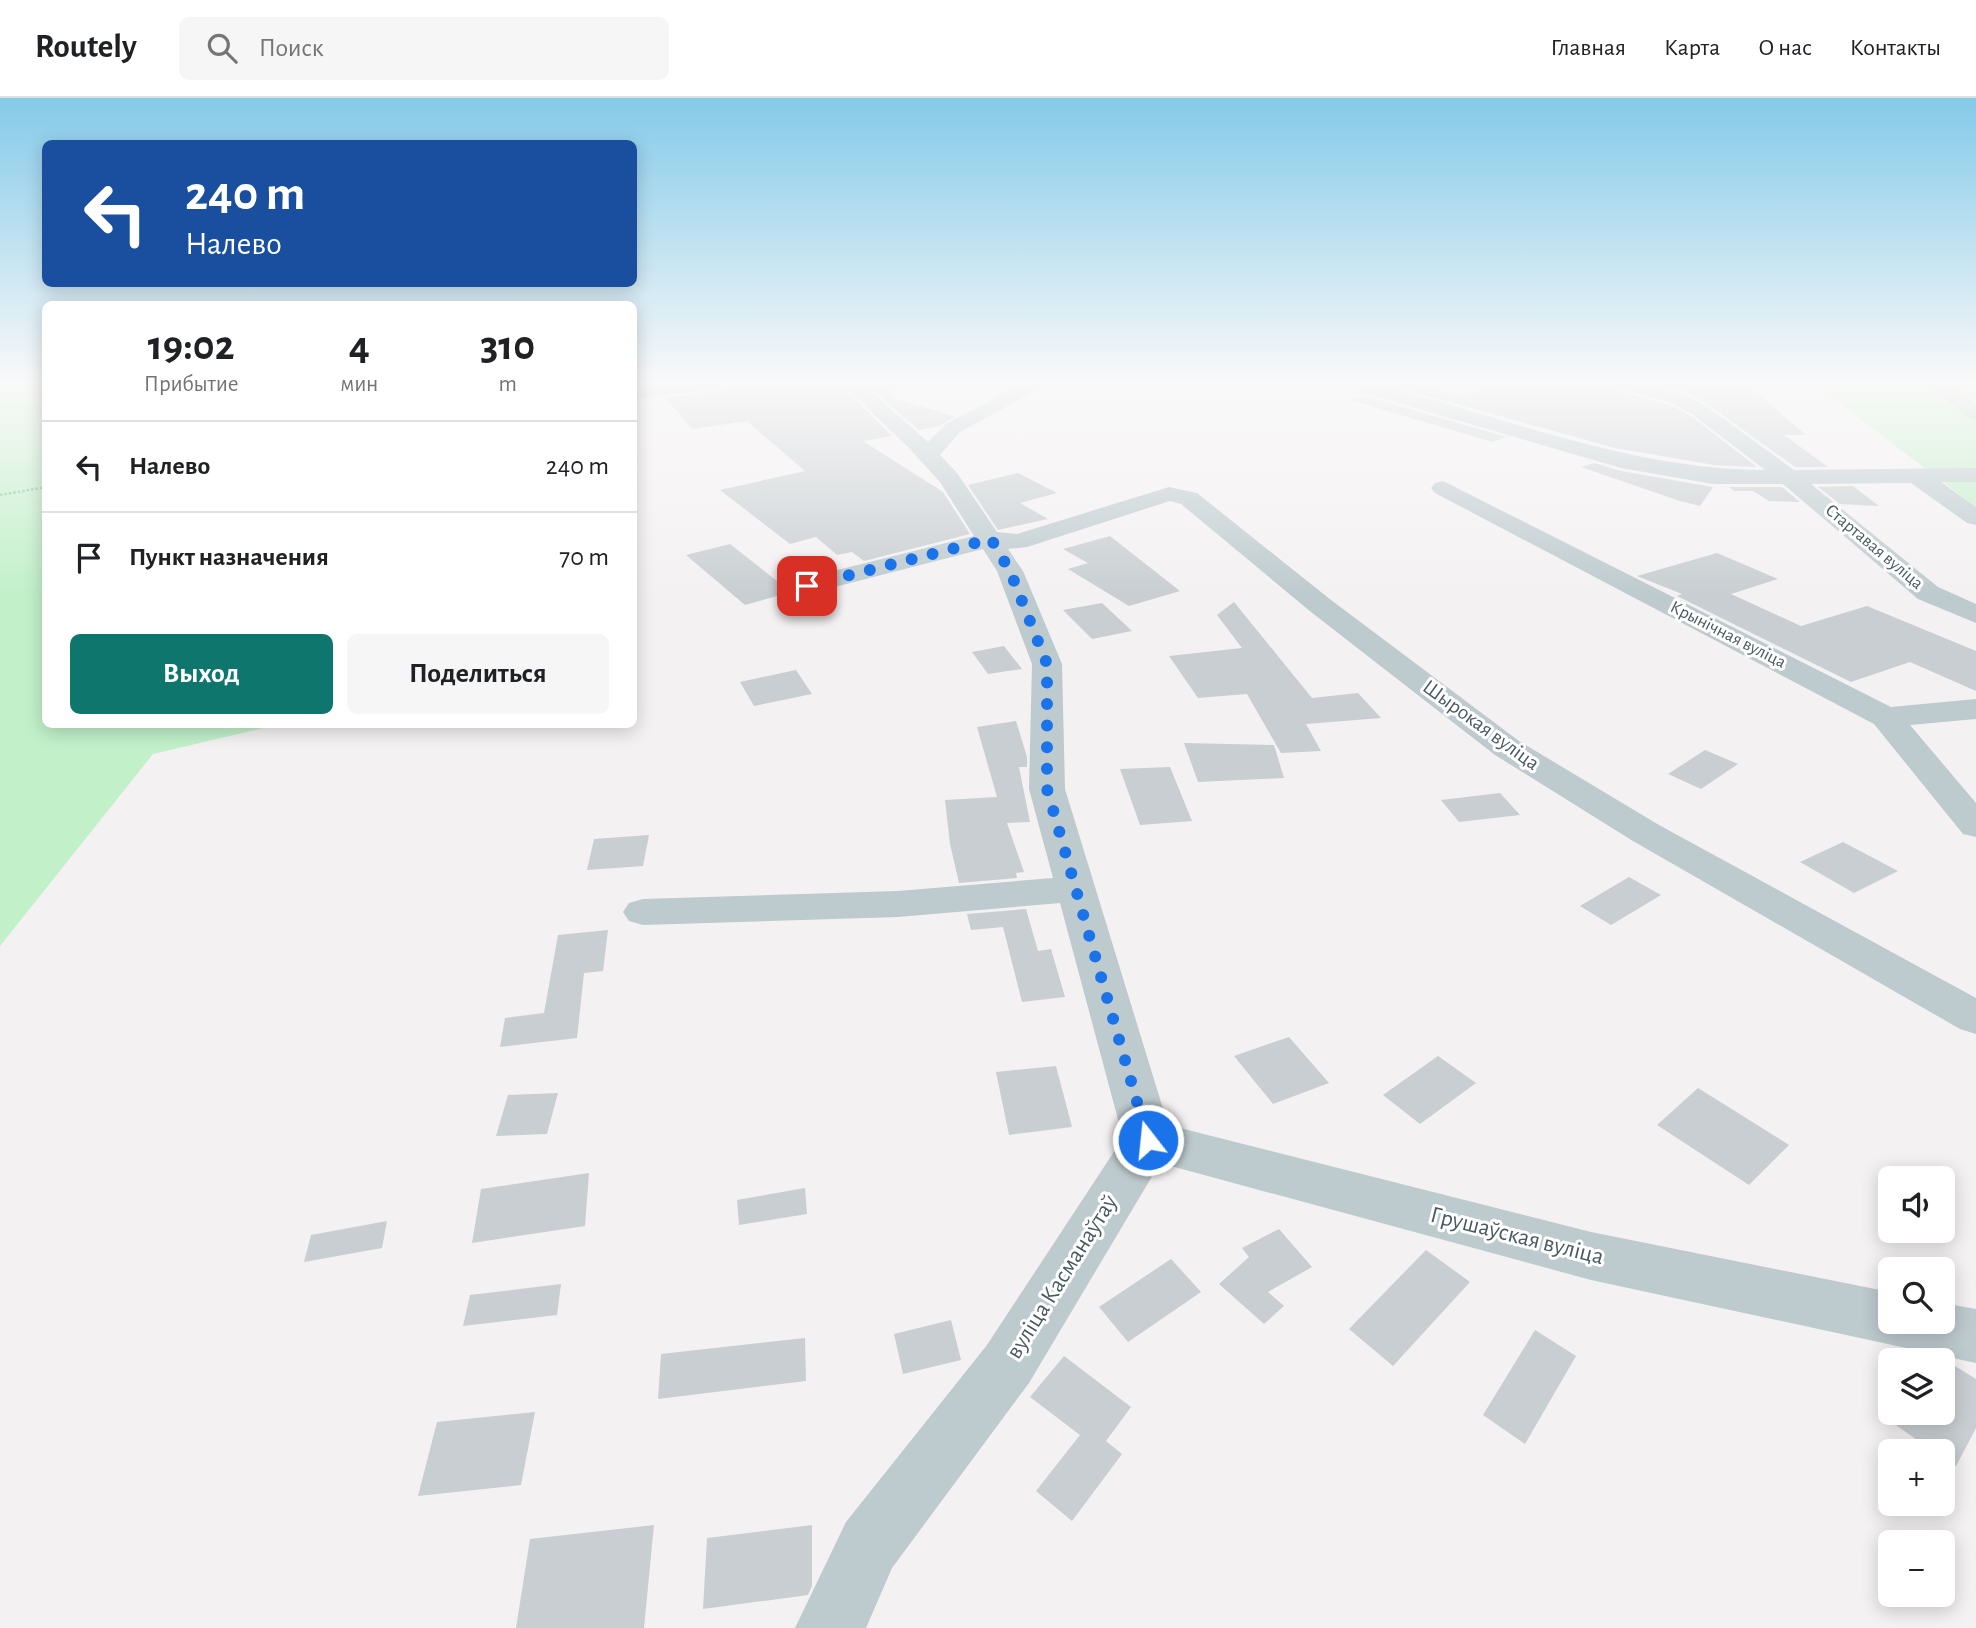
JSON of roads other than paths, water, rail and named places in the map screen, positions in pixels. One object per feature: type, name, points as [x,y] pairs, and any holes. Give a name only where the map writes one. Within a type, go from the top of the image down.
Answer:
[{"type":"street","points":[[936,454],[1010,571],[1047,664],[1047,789],[1148,1140]]},
{"type":"street","points":[[1598,454],[1713,477],[1976,475]]},
{"type":"street","name":"Стартавая вуліца","points":[[1758,454],[1928,593],[1976,614]]},
{"type":"street","points":[[1915,475],[1976,518]]},
{"type":"street","name":"Крынічная вуліца","points":[[1443,488],[1886,717],[1976,826]]},
{"type":"street","name":"Шырокая вуліца","points":[[807,586],[991,539],[1018,542],[1169,494],[1189,498],[1321,607],[1507,748],[1646,833],[1976,1018]]},
{"type":"street","points":[[1886,717],[1976,709]]},
{"type":"street","points":[[643,912],[898,904],[1076,890]]},
{"type":"street","name":"Грушаўская вуліца","points":[[1148,1140],[1591,1256],[1878,1316]]},
{"type":"street","name":"вуліца Касманаўтаў","points":[[830,1628],[869,1545],[1007,1364],[1148,1140]]},
{"type":"street","points":[[1955,1332],[1976,1336]]}]
